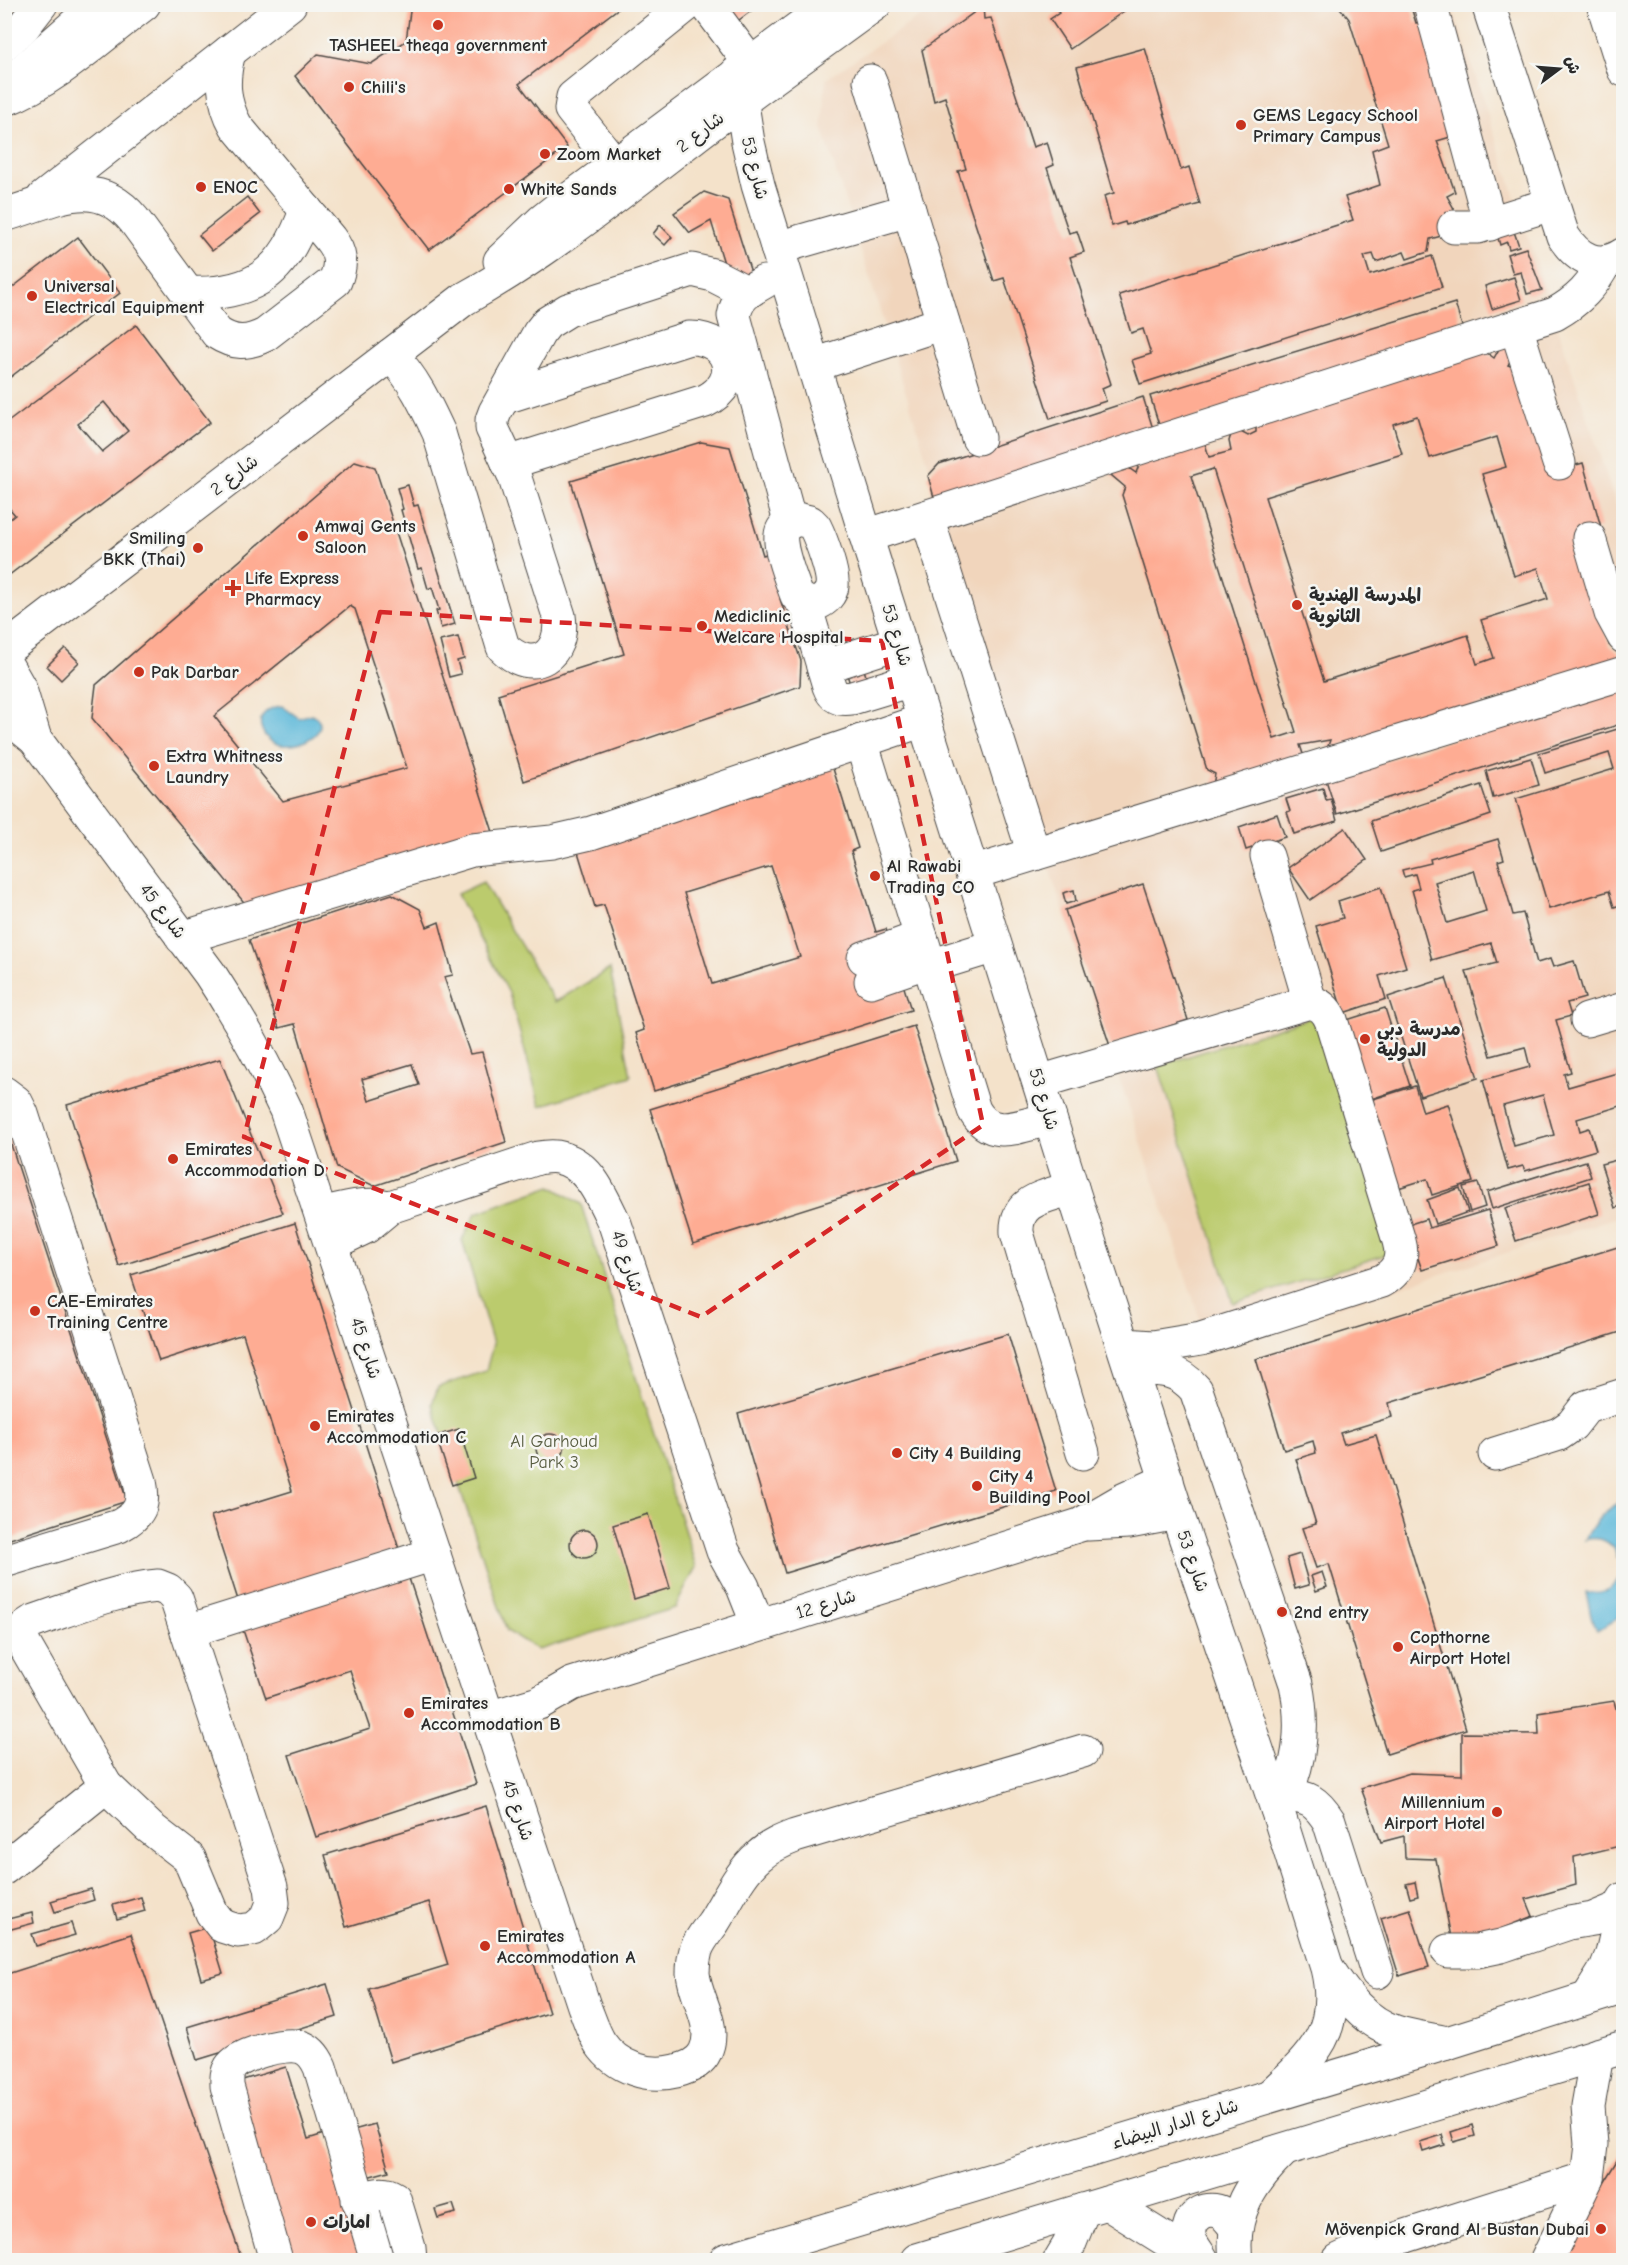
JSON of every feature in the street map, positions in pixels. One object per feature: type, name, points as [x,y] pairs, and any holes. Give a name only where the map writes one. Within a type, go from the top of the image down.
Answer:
[{"type":"main road","points":[[4,44],[23,27],[41,4]]},
{"type":"main road","points":[[4,87],[98,4]]},
{"type":"main road","points":[[4,100],[52,74],[144,4]]},
{"type":"main road","points":[[4,235],[36,203],[290,4]]},
{"type":"main road","points":[[615,165],[571,109],[573,97],[688,4]]},
{"type":"main road","points":[[706,4],[742,79]]},
{"type":"main road","name":"شارع 2","points":[[4,651],[464,299],[521,266],[560,239],[831,4]]},
{"type":"main road","name":"شارع 2","points":[[742,79],[875,4]]},
{"type":"main road","points":[[1430,4],[1490,224]]},
{"type":"main road","points":[[1488,4],[1563,236],[1573,251],[1588,260],[1614,258]]},
{"type":"main road","points":[[1603,4],[1623,70]]},
{"type":"main road","points":[[4,215],[36,203],[88,193],[102,195],[125,209],[213,329],[228,340],[241,343],[254,341],[265,335],[334,281],[339,271],[340,259],[337,248],[230,116],[223,83],[229,52]]},
{"type":"main road","name":"شارع 53","points":[[742,79],[753,163],[777,249],[995,946],[1177,1513],[1281,1802],[1303,1891],[1332,1987],[1331,2007],[1318,2046],[1307,2062],[1271,2095]]},
{"type":"main road","points":[[870,81],[978,438]]},
{"type":"main road","name":"شارع 2","points":[[464,299],[542,221],[615,165],[697,118]]},
{"type":"main road","name":"شارع 53","points":[[697,118],[732,155],[753,190],[777,249]]},
{"type":"main road","points":[[1454,227],[1478,227],[1551,204]]},
{"type":"main road","points":[[188,293],[214,294],[231,291],[264,277],[283,259],[298,236],[306,210]]},
{"type":"main road","points":[[909,210],[777,249],[735,307],[735,324],[790,522],[782,530],[780,541],[797,596],[804,602],[832,693],[844,699],[911,680]]},
{"type":"main road","points":[[866,536],[1555,314],[1589,289],[1614,258]]},
{"type":"main road","points":[[439,433],[450,436],[473,433],[498,409],[538,333],[547,323],[568,310],[692,270],[713,275],[746,292]]},
{"type":"main road","points":[[814,365],[943,323]]},
{"type":"main road","points":[[1516,327],[1559,463]]},
{"type":"main road","points":[[498,409],[688,338],[701,338],[713,342],[722,350],[728,362],[728,374],[724,386],[716,396],[508,463]]},
{"type":"main road","points":[[391,355],[402,365],[414,383],[439,433],[503,647],[513,657],[525,661],[539,660],[550,653],[558,642],[561,629],[559,616],[514,475],[495,437],[498,409]]},
{"type":"main road","points":[[927,516],[1034,854]]},
{"type":"main road","points":[[1588,538],[1611,613],[1623,637]]},
{"type":"main road","points":[[823,666],[900,642]]},
{"type":"main road","name":"شارع 45","points":[[4,661],[20,689],[35,739]]},
{"type":"main road","points":[[972,873],[1623,673]]},
{"type":"main road","name":"شارع 45","points":[[4,714],[35,739],[229,1003],[263,1060],[286,1110],[584,2006],[600,2043],[613,2058],[630,2069],[666,2074],[683,2070],[698,2062],[706,2052],[709,2039],[708,2027],[693,1975],[696,1948],[745,1872],[758,1856],[775,1844],[795,1836],[1083,1751]]},
{"type":"main road","points":[[182,938],[472,850],[545,843],[591,833],[924,720]]},
{"type":"main road","points":[[861,741],[974,1110],[980,1121],[989,1128],[1000,1130],[1050,1119]]},
{"type":"main road","points":[[1266,856],[1310,1002]]},
{"type":"main road","points":[[870,977],[928,959],[995,946]]},
{"type":"main road","points":[[1039,1082],[1310,1002],[1319,1004],[1327,1011],[1331,1020],[1399,1241],[1402,1253],[1400,1265],[1393,1275],[1382,1281],[1201,1340],[1154,1347],[1128,1357]]},
{"type":"main road","points":[[1587,1020],[1623,1009]]},
{"type":"main road","points":[[4,1093],[16,1102],[22,1114],[141,1481],[143,1495],[140,1509],[132,1519],[119,1526],[4,1561]]},
{"type":"main road","name":"شارع 49","points":[[332,1244],[366,1227],[390,1207],[538,1158],[557,1157],[584,1171],[594,1183],[615,1224],[723,1551],[743,1587],[746,1629]]},
{"type":"main road","points":[[1072,1188],[1033,1201],[1020,1213],[1016,1221],[1017,1233],[1083,1453]]},
{"type":"main road","name":"شارع 49","points":[[321,1214],[377,1204],[390,1207]]},
{"type":"main road","points":[[1128,1357],[1174,1372],[1186,1379],[1196,1390],[1201,1403],[1296,1684],[1302,1730],[1299,1752],[1281,1802]]},
{"type":"main road","points":[[1495,1454],[1559,1434],[1572,1425],[1586,1407],[1623,1395]]},
{"type":"main road","name":"شارع 12","points":[[484,1707],[514,1688],[573,1684],[1080,1525],[1123,1500],[1167,1480]]},
{"type":"main road","name":"شارع 12","points":[[1080,1525],[1129,1522],[1177,1513]]},
{"type":"main road","points":[[188,1631],[434,1554]]},
{"type":"main road","points":[[158,1586],[168,1590],[176,1598],[188,1631],[271,1887],[273,1903],[267,1918],[254,1929],[238,1931],[222,1926],[212,1913],[189,1858],[149,1827],[106,1786],[21,1639],[22,1632],[32,1622],[105,1599],[158,1586]]},
{"type":"main road","points":[[4,1868],[106,1786]]},
{"type":"main road","points":[[1281,1802],[1304,1797],[1319,1806],[1329,1821],[1377,1972]]},
{"type":"main road","points":[[1303,1891],[1348,1880]]},
{"type":"main road","points":[[1444,1958],[1458,1970],[1476,1969],[1562,1938],[1615,1908]]},
{"type":"main road","points":[[1588,1998],[1606,1969],[1612,1954],[1615,1908]]},
{"type":"main road","name":"شارع 53","points":[[1327,1968],[1349,1999],[1377,2023],[1394,2031],[1447,2043]]},
{"type":"main road","name":"شارع الدار البيضاء","points":[[726,2260],[1447,2043],[1623,1987]]},
{"type":"main road","points":[[276,2260],[226,2076],[230,2066],[238,2059],[290,2045],[303,2048],[314,2055],[320,2067],[377,2260]]},
{"type":"main road","points":[[917,2260],[1610,2051]]},
{"type":"main road","points":[[1519,2260],[1549,2257],[1587,2178],[1591,2161],[1588,2106],[1610,2051]]},
{"type":"main road","points":[[1236,2260],[1235,2226],[1253,2185],[1267,2166],[1283,2151]]},
{"type":"main road","points":[[1339,2260],[1356,2252],[1587,2178]]},
{"type":"main road","points":[[358,2200],[387,2193],[394,2198],[409,2248],[410,2260]]},
{"type":"main road","points":[[1060,2260],[1095,2206]]},
{"type":"main road","points":[[1095,2206],[1174,2245],[1186,2260]]},
{"type":"main road","points":[[1202,2260],[1190,2241],[1188,2231],[1191,2221],[1199,2213],[1208,2210],[1219,2211],[1235,2226]]},
{"type":"highlighted area","points":[[380,612],[882,641],[983,1125],[701,1317],[244,1137]]},
{"type":"shaded area","points":[[937,5],[1452,5],[1623,526],[1623,1215],[1210,1349],[1047,862],[941,504],[822,127],[826,79]]},
{"type":"green space","points":[[483,882],[555,1002],[610,969],[631,1076],[540,1106],[509,993],[457,894]]},
{"type":"green space","points":[[1319,1015],[1394,1252],[1233,1303],[1158,1066]]},
{"type":"green space","name":"Al Garhoud Park 3","points":[[551,1186],[581,1204],[696,1567],[675,1608],[538,1650],[507,1631],[432,1404],[438,1387],[486,1371],[493,1344],[462,1240],[476,1213]]},
{"type":"water","points":[[282,706],[299,718],[311,714],[319,721],[319,729],[314,736],[292,745],[280,745],[269,740],[262,730],[262,716],[268,710]]},
{"type":"water","points":[[1623,1501],[1623,1553],[1617,1557],[1613,1547],[1605,1541],[1585,1540],[1600,1517]]},
{"type":"water","points":[[1619,1578],[1623,1579],[1623,1615],[1597,1631],[1593,1624],[1586,1593],[1606,1590],[1613,1586]]},
{"type":"building","points":[[411,4],[624,4],[519,84],[567,147],[429,250],[295,76],[318,54],[371,64],[406,41]]},
{"type":"building","points":[[715,4],[753,4],[755,8],[731,26]]},
{"type":"building","points":[[1053,4],[1134,4],[1070,49],[1050,19],[1059,13]]},
{"type":"building","points":[[1337,4],[1410,4],[1416,23],[1422,21],[1457,135],[1437,141],[1455,192],[1447,196],[1457,214],[1445,235],[1430,239],[1428,252],[1407,259],[1404,252],[1376,262],[1373,254],[1364,256],[1370,275],[1432,256],[1442,287],[1140,384],[1132,360],[1151,354],[1143,329],[1131,333],[1119,295],[1353,220],[1345,197],[1380,185],[1372,150],[1388,144],[1349,19]]},
{"type":"building","points":[[983,6],[984,19],[991,18],[1033,147],[1047,142],[1054,165],[1047,168],[1069,233],[1077,231],[1084,252],[1070,257],[1111,384],[1102,388],[1106,401],[1050,419],[1004,278],[994,281],[958,171],[966,169],[945,97],[934,101],[922,50]]},
{"type":"building","points":[[1145,48],[1181,170],[1189,167],[1200,204],[1126,225],[1125,222],[1112,226],[1104,196],[1114,193],[1077,67]]},
{"type":"building","points":[[704,192],[728,200],[753,279],[741,281],[738,269],[727,273],[711,221],[690,233],[674,213]]},
{"type":"building","points":[[247,197],[260,214],[212,251],[199,235]]},
{"type":"building","points":[[1511,223],[1519,246],[1509,249],[1507,242],[1500,245],[1495,228]]},
{"type":"building","points":[[660,225],[672,237],[665,245],[653,234]]},
{"type":"building","points":[[78,237],[120,293],[4,382],[4,294]]},
{"type":"building","points":[[1526,248],[1542,290],[1527,294],[1521,272],[1513,274],[1507,254]]},
{"type":"building","points":[[1514,277],[1521,300],[1492,309],[1485,286]]},
{"type":"building","points":[[1455,303],[1465,336],[1160,428],[1150,396]]},
{"type":"building","points":[[136,325],[210,422],[4,579],[4,524],[15,515],[4,502],[4,425]],"holes":[[[104,402],[128,431],[102,452],[78,424]]]},
{"type":"building","points":[[1503,342],[1516,349],[1508,365],[1521,370],[1552,472],[1583,463],[1601,527],[1573,535],[1609,645],[1620,654],[1611,669],[1592,665],[1588,674],[1327,749],[1330,740],[1300,745],[1307,766],[1212,791],[1215,774],[1207,770],[1122,495],[1125,487],[1111,475],[1120,462],[1136,473],[1141,459],[1204,440],[1209,457],[1231,451],[1229,441],[1233,428],[1248,436],[1256,432],[1256,423],[1483,350],[1494,358]],"holes":[[[1417,416],[1430,458],[1497,437],[1506,467],[1482,474],[1514,576],[1538,568],[1548,599],[1481,620],[1494,658],[1477,664],[1468,635],[1324,681],[1265,497],[1402,454],[1393,424]],[[1213,469],[1296,732],[1274,739],[1191,476]]]},
{"type":"building","points":[[1143,397],[1154,432],[935,501],[928,476],[939,464]]},
{"type":"building","name":"Mediclinic Welcare Hospital","points":[[701,442],[730,447],[763,555],[776,551],[790,596],[780,599],[801,661],[800,686],[524,781],[498,694],[624,654],[571,481]]},
{"type":"building","points":[[355,461],[375,467],[494,835],[252,912],[92,718],[96,685]],"holes":[[[350,606],[355,609],[407,768],[283,801],[214,716]]]},
{"type":"building","points":[[408,485],[414,506],[418,505],[455,624],[441,628],[436,611],[439,610],[432,587],[428,589],[422,568],[418,569],[401,510],[403,509],[397,488]]},
{"type":"building","points":[[458,637],[464,659],[457,661],[461,674],[449,677],[440,641]]},
{"type":"building","points":[[65,648],[79,662],[61,680],[47,666]]},
{"type":"building","points":[[864,669],[868,684],[851,688],[847,674]]},
{"type":"building","points":[[1624,686],[1624,723],[1337,814],[1326,780]]},
{"type":"building","points":[[1624,727],[1624,904],[1614,907],[1609,891],[1549,909],[1516,799],[1614,769],[1609,753],[1545,773],[1539,753]]},
{"type":"building","points":[[1531,758],[1539,785],[1493,798],[1486,771]]},
{"type":"building","points":[[830,759],[858,848],[851,851],[876,932],[886,929],[911,1010],[654,1091],[636,1033],[644,1030],[604,905],[595,907],[574,839]],"holes":[[[771,866],[800,957],[712,984],[684,893]]]},
{"type":"building","points":[[1481,785],[1491,815],[1381,852],[1371,821]]},
{"type":"building","points":[[1323,788],[1326,800],[1331,799],[1337,821],[1294,834],[1287,812],[1290,811],[1286,799]]},
{"type":"building","points":[[1277,814],[1285,837],[1246,850],[1239,827]]},
{"type":"building","points":[[1345,828],[1367,860],[1310,900],[1288,868]]},
{"type":"building","points":[[1498,839],[1504,859],[1498,861],[1513,915],[1523,913],[1537,963],[1550,959],[1553,967],[1574,961],[1585,998],[1567,1003],[1571,1016],[1556,1020],[1571,1072],[1564,1074],[1568,1087],[1624,1071],[1624,1105],[1577,1119],[1580,1131],[1589,1128],[1596,1150],[1525,1171],[1523,1166],[1508,1170],[1483,1080],[1530,1067],[1525,1047],[1491,1056],[1466,971],[1497,963],[1491,943],[1432,960],[1412,890],[1419,888],[1415,874],[1404,877],[1402,870],[1431,863],[1430,859]],"holes":[[[1474,870],[1486,911],[1447,923],[1435,882]],[[1543,1095],[1554,1135],[1514,1146],[1503,1106]]]},
{"type":"building","points":[[1143,884],[1188,1020],[1110,1046],[1065,910]]},
{"type":"building","points":[[1381,887],[1406,967],[1379,976],[1386,999],[1343,1013],[1316,926],[1343,918],[1338,901]]},
{"type":"building","points":[[1074,890],[1076,901],[1066,904],[1063,893]]},
{"type":"building","points":[[392,894],[420,909],[427,927],[439,922],[453,975],[444,977],[470,1054],[482,1052],[506,1142],[374,1186],[337,1168],[295,1024],[279,1028],[249,940]],"holes":[[[412,1064],[419,1085],[369,1101],[362,1079]]]},
{"type":"building","points":[[1446,978],[1478,1078],[1420,1096],[1388,997]]},
{"type":"building","points":[[1385,1008],[1410,1086],[1359,1103],[1334,1024]]},
{"type":"building","points":[[914,1026],[956,1161],[693,1244],[650,1109]]},
{"type":"building","name":"Emirates Accommodation D","points":[[220,1059],[283,1213],[119,1266],[67,1105]]},
{"type":"building","points":[[1415,1086],[1423,1112],[1448,1104],[1473,1182],[1432,1195],[1427,1179],[1395,1189],[1367,1101]]},
{"type":"building","name":"CAE-Emirates Training Centre","points":[[4,1123],[127,1501],[4,1541]]},
{"type":"building","points":[[1624,1158],[1624,1205],[1615,1208],[1601,1164]]},
{"type":"building","points":[[1586,1161],[1591,1177],[1492,1209],[1487,1192]]},
{"type":"building","points":[[1589,1182],[1599,1214],[1516,1241],[1505,1208]]},
{"type":"building","points":[[1478,1183],[1485,1207],[1470,1212],[1463,1187]]},
{"type":"building","points":[[1460,1188],[1468,1212],[1435,1224],[1427,1200]]},
{"type":"building","points":[[1488,1210],[1499,1246],[1422,1270],[1407,1225],[1426,1219],[1429,1228]]},
{"type":"building","name":"Emirates Accommodation C","points":[[295,1223],[399,1549],[238,1600],[211,1516],[292,1491],[243,1334],[159,1361],[131,1275]]},
{"type":"building","points":[[1624,1245],[1624,1331],[1389,1403],[1392,1417],[1340,1433],[1344,1444],[1376,1435],[1466,1729],[1387,1754],[1329,1564],[1316,1568],[1302,1528],[1316,1524],[1296,1459],[1316,1453],[1313,1441],[1284,1450],[1256,1359]]},
{"type":"building","name":"City 4 Building","points":[[1008,1334],[1056,1491],[785,1573],[738,1414]]},
{"type":"building","points":[[459,1429],[474,1478],[452,1485],[436,1436]]},
{"type":"building","points":[[550,1434],[560,1438],[564,1448],[560,1458],[550,1462],[540,1458],[536,1448],[540,1438]]},
{"type":"building","points":[[648,1514],[670,1588],[634,1599],[613,1525]]},
{"type":"building","points":[[584,1530],[594,1534],[598,1544],[594,1554],[584,1558],[574,1554],[570,1544],[574,1534]]},
{"type":"building","points":[[1300,1554],[1309,1585],[1295,1589],[1287,1558]]},
{"type":"building","name":"Emirates Accommodation B","points":[[406,1569],[476,1784],[316,1837],[289,1755],[370,1729],[350,1670],[266,1698],[241,1624]]},
{"type":"building","points":[[1322,1572],[1327,1587],[1316,1591],[1311,1576]]},
{"type":"building","points":[[1614,1701],[1619,1720],[1624,1719],[1624,1845],[1574,1857],[1576,1885],[1526,1899],[1533,1916],[1453,1948],[1436,1859],[1405,1858],[1404,1836],[1381,1842],[1361,1788],[1410,1773],[1462,1775],[1462,1733],[1539,1734],[1538,1713]]},
{"type":"building","name":"Emirates Accommodation A","points":[[486,1806],[549,2013],[391,2062],[369,1989],[448,1965],[429,1902],[346,1927],[325,1855]]},
{"type":"building","points":[[1415,1882],[1418,1896],[1410,1898],[1406,1884]]},
{"type":"building","points":[[91,1889],[94,1900],[55,1912],[51,1901]]},
{"type":"building","points":[[141,1897],[145,1911],[117,1919],[113,1905]]},
{"type":"building","points":[[1410,1909],[1429,1967],[1399,1976],[1381,1918]]},
{"type":"building","points":[[32,1913],[34,1923],[4,1931],[4,1920]]},
{"type":"building","points":[[71,1923],[75,1935],[36,1946],[32,1934]]},
{"type":"building","points":[[209,1927],[223,1973],[201,1979],[188,1933]]},
{"type":"building","points":[[131,1934],[242,2260],[4,2260],[4,1975]]},
{"type":"building","points":[[327,1984],[337,2017],[197,2060],[187,2027]]},
{"type":"building","points":[[286,2067],[308,2139],[324,2134],[363,2260],[283,2260],[236,2082]]},
{"type":"building","points":[[375,2124],[389,2171],[363,2178],[350,2131]]},
{"type":"building","points":[[1472,2125],[1475,2136],[1454,2142],[1451,2132]]},
{"type":"building","points":[[1442,2135],[1445,2145],[1423,2152],[1420,2142]]},
{"type":"building","name":"Mövenpick Grand Al Bustan Dubai","points":[[1624,2149],[1624,2260],[1563,2260],[1594,2198]]},
{"type":"building","points":[[453,2204],[456,2213],[438,2218],[435,2209]]},
{"type":"place","name":"TASHEEL theqa government","points":[[438,25]]},
{"type":"place","name":"Chili's","points":[[349,87]]},
{"type":"place","name":"GEMS Legacy School Primary Campus","points":[[1241,125]]},
{"type":"place","name":"Zoom Market","points":[[545,154]]},
{"type":"place","name":"ENOC","points":[[201,187]]},
{"type":"place","name":"White Sands","points":[[509,189]]},
{"type":"place","name":"Universal Electrical Equipment","points":[[32,296]]},
{"type":"place","name":"Amwaj Gents Saloon","points":[[303,536]]},
{"type":"place","name":"Smiling BKK (Thai)","points":[[198,548]]},
{"type":"place","name":"Life Express Pharmacy","points":[[233,588]]},
{"type":"place","name":"المدرسة الهندية الثانوية","points":[[1297,605]]},
{"type":"place","name":"Mediclinic Welcare Hospital","points":[[702,626]]},
{"type":"place","name":"Pak Darbar","points":[[139,672]]},
{"type":"place","name":"Extra Whitness Laundry","points":[[154,766]]},
{"type":"place","name":"Al Rawabi Trading CO","points":[[875,876]]},
{"type":"place","name":"مدرسة دبي الدولية","points":[[1365,1039]]},
{"type":"place","name":"Emirates Accommodation D","points":[[173,1159]]},
{"type":"place","name":"CAE-Emirates Training Centre","points":[[35,1311]]},
{"type":"place","name":"Emirates Accommodation C","points":[[315,1426]]},
{"type":"place","name":"City 4 Building","points":[[897,1453]]},
{"type":"place","name":"City 4 Building Pool","points":[[977,1486]]},
{"type":"place","name":"2nd entry","points":[[1282,1612]]},
{"type":"place","name":"Copthorne Airport Hotel","points":[[1398,1647]]},
{"type":"place","name":"Emirates Accommodation B","points":[[409,1713]]},
{"type":"place","name":"Millennium Airport Hotel","points":[[1497,1812]]},
{"type":"place","name":"Emirates Accommodation A","points":[[485,1946]]},
{"type":"place","name":"امارات","points":[[311,2222]]},
{"type":"place","name":"Mövenpick Grand Al Bustan Dubai","points":[[1601,2229]]}]
